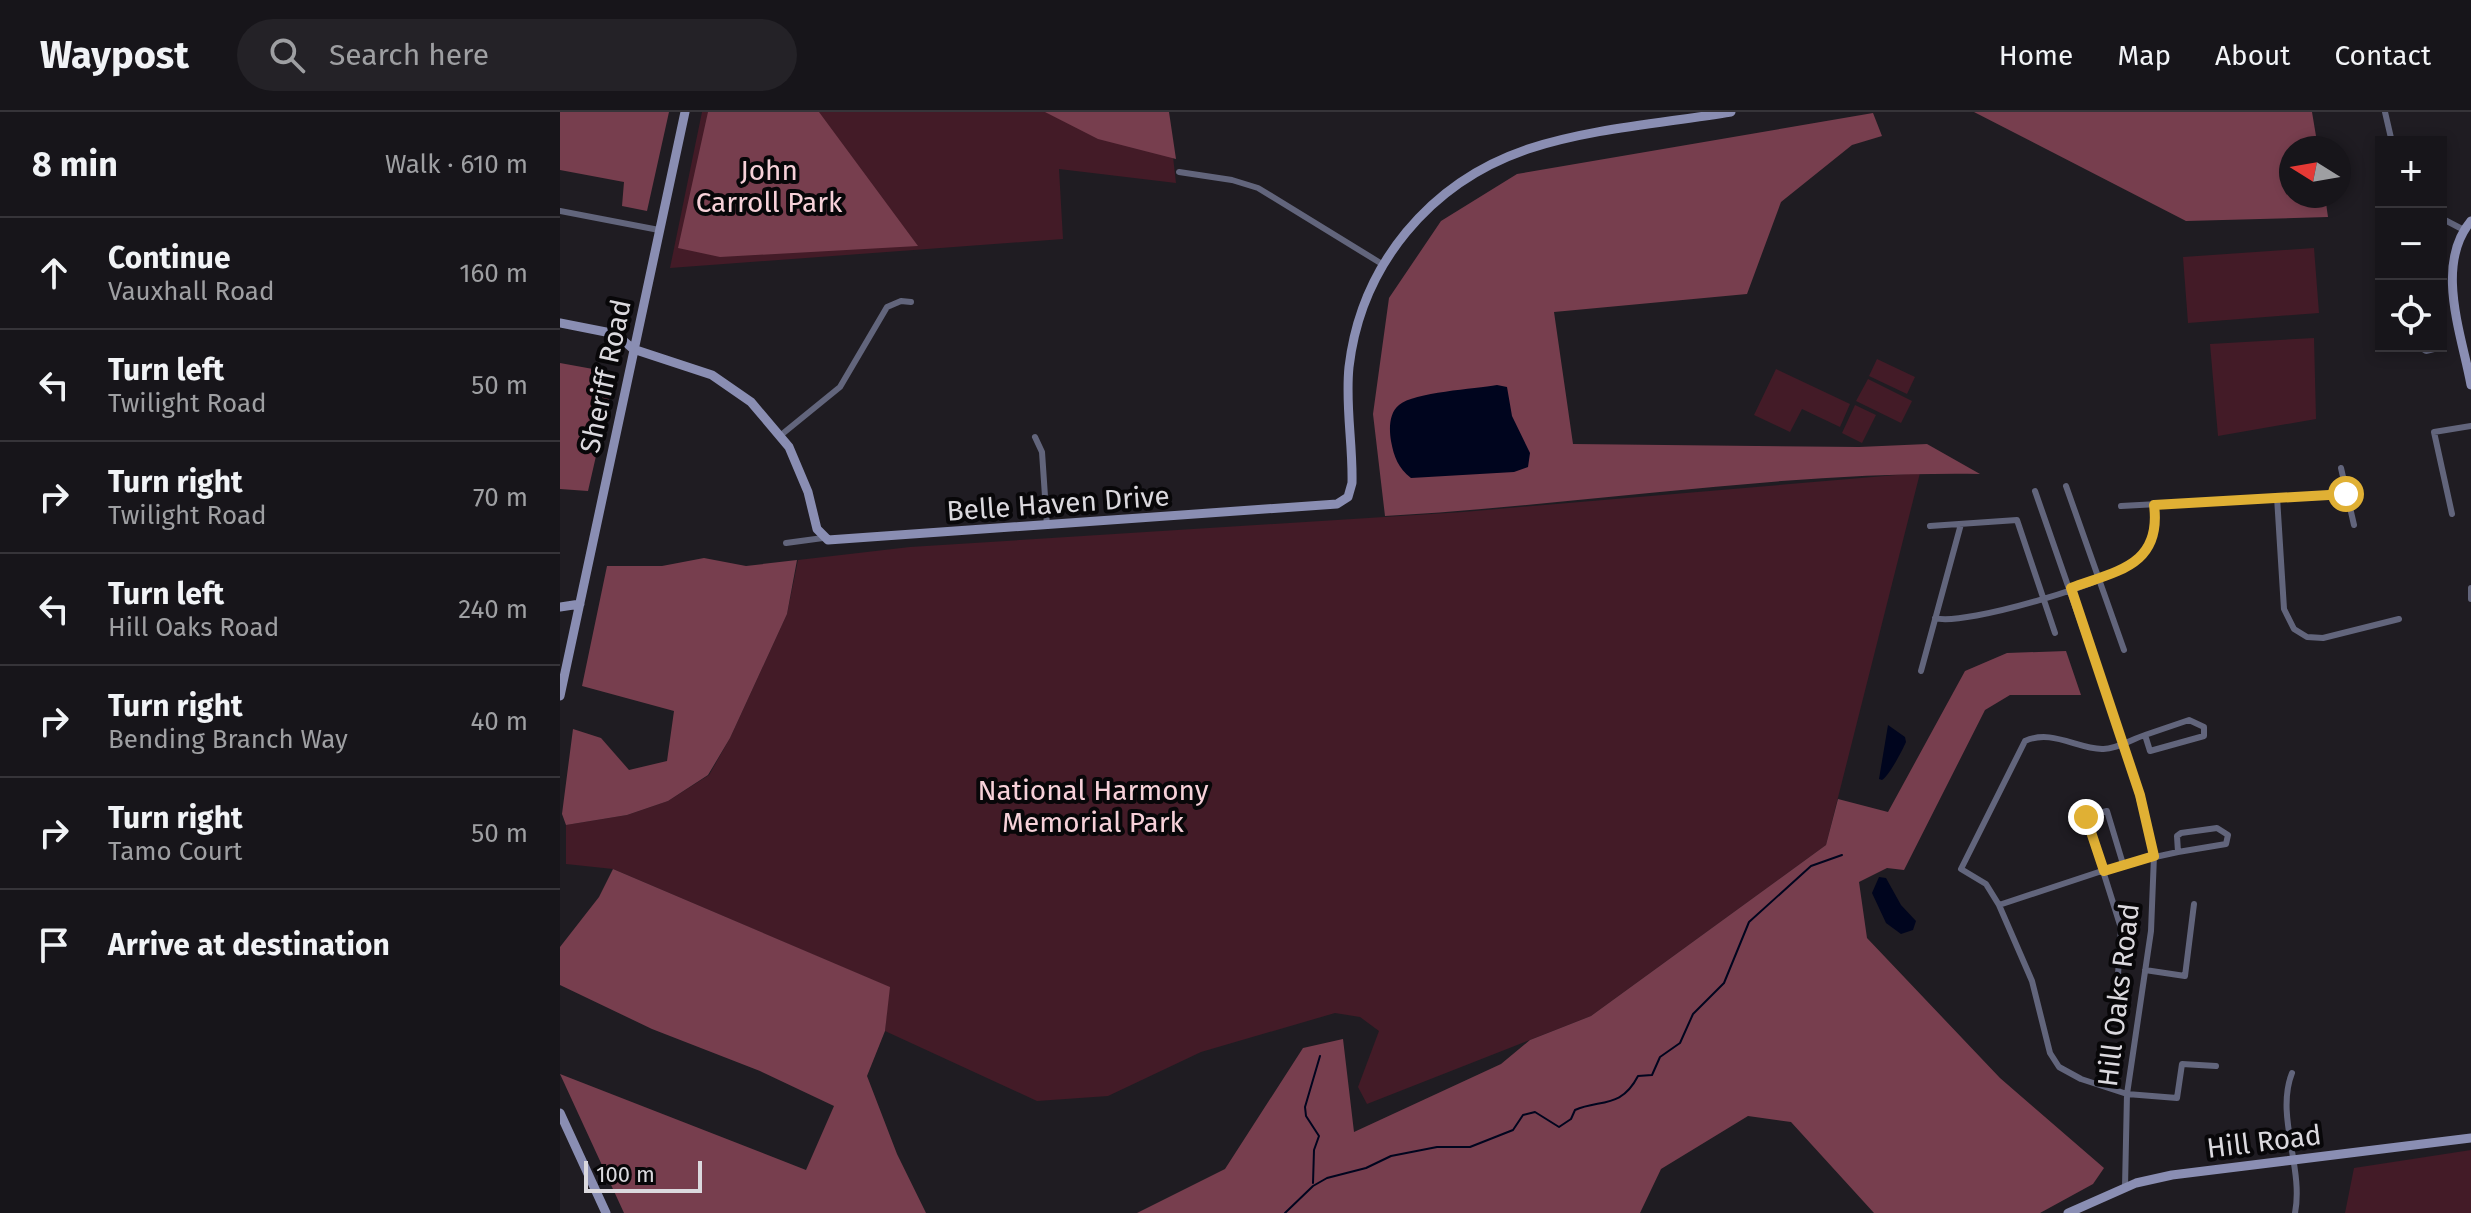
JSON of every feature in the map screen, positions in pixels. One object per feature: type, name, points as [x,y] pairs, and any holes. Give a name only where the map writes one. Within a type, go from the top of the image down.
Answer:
[{"type":"street","name":"Sheriff Road","points":[[560,696],[685,112]]},
{"type":"street","points":[[1179,172],[1223,178],[1258,188],[1382,264],[1430,205],[1496,163],[1528,149],[1731,112]]},
{"type":"street","points":[[2385,112],[2391,136]]},
{"type":"street","points":[[560,211],[659,230]]},
{"type":"street","points":[[2471,221],[2464,230],[2453,261],[2453,287],[2471,385]]},
{"type":"street","points":[[2447,224],[2464,230]]},
{"type":"street","name":"Belle Haven Drive","points":[[786,543],[823,538],[833,541],[1334,505],[1346,499],[1351,488],[1349,367],[1360,314],[1382,264]]},
{"type":"street","points":[[781,435],[840,387],[887,307],[901,301],[911,302]]},
{"type":"street","points":[[2447,325],[2459,322]]},
{"type":"street","points":[[560,323],[616,334],[633,349],[712,375],[751,402],[781,435],[803,478],[814,523],[823,538]]},
{"type":"street","points":[[2452,514],[2434,432],[2471,426]]},
{"type":"street","points":[[1035,437],[1042,452],[1047,526]]},
{"type":"street","points":[[2341,468],[2354,525]]},
{"type":"street","points":[[2066,486],[2124,650]]},
{"type":"street","name":"Hill Oaks Road","points":[[2035,491],[2140,795],[2154,856],[2153,908],[2127,1094],[2125,1187]]},
{"type":"street","points":[[2121,506],[2346,494]]},
{"type":"street","points":[[2277,497],[2284,609],[2294,629],[2303,636],[2323,638],[2399,619]]},
{"type":"street","points":[[1935,618],[1963,620],[2045,598],[2129,567],[2145,553],[2154,529],[2154,505]]},
{"type":"street","points":[[1930,526],[2017,520],[2055,633]]},
{"type":"street","points":[[1921,671],[1961,524]]},
{"type":"street","points":[[2471,588],[2471,599]]},
{"type":"street","points":[[560,607],[580,604]]},
{"type":"street","points":[[2145,735],[2150,751],[2154,751],[2206,732],[2198,721],[2189,720],[2102,749],[2075,740],[2036,738],[2021,747],[1961,866],[1963,873],[1989,887],[1999,905],[2032,981],[2054,1060],[2065,1072],[2127,1094],[2177,1098],[2182,1064],[2216,1066]]},
{"type":"street","points":[[2118,975],[2122,934],[2086,817],[2107,811],[2123,864]]},
{"type":"street","points":[[1999,905],[2123,864],[2226,844],[2228,835],[2217,828],[2181,833],[2177,836],[2178,852]]},
{"type":"street","points":[[2145,970],[2185,976],[2194,904]]},
{"type":"street","points":[[2292,1073],[2287,1096],[2295,1159],[2295,1213]]},
{"type":"street","points":[[560,1113],[606,1213]]},
{"type":"street","name":"Hill Road","points":[[2068,1213],[2125,1187],[2172,1175],[2471,1138]]},
{"type":"green space","points":[[560,112],[669,112],[647,211],[622,206],[624,182],[560,170]]},
{"type":"green space","name":"John Carroll Park","points":[[702,112],[1168,112],[1176,183],[1059,169],[1063,239],[670,268]]},
{"type":"green space","points":[[708,112],[819,112],[918,246],[720,257],[678,248]]},
{"type":"green space","points":[[1045,112],[1169,112],[1176,159],[1098,139]]},
{"type":"green space","points":[[1974,112],[2312,112],[2316,136],[2279,136],[2279,208],[2327,208],[2328,217],[2186,221]]},
{"type":"green space","points":[[1873,113],[1882,136],[1852,145],[1781,202],[1747,294],[1554,312],[1573,444],[1859,447],[1927,444],[1980,474],[1905,474],[1756,483],[1385,516],[1373,414],[1389,298],[1441,221],[1517,174]]},
{"type":"green space","points":[[2314,248],[2319,313],[2188,323],[2183,257]]},
{"type":"green space","points":[[2314,338],[2316,419],[2218,436],[2210,344]]},
{"type":"green space","points":[[1877,359],[1915,377],[1907,394],[1869,376]]},
{"type":"green space","points":[[560,363],[615,373],[588,491],[560,489]]},
{"type":"green space","points":[[1776,369],[1850,404],[1840,427],[1802,409],[1790,432],[1754,415]]},
{"type":"green space","points":[[1868,379],[1912,401],[1901,423],[1856,401]]},
{"type":"green space","points":[[1855,405],[1876,415],[1862,443],[1842,433]]},
{"type":"green space","name":"National Harmony Memorial Park","points":[[1920,473],[1826,845],[1591,1016],[1367,1104],[1358,1087],[1379,1031],[1360,1017],[1335,1013],[1201,1052],[1108,1096],[1037,1101],[885,1031],[889,987],[613,869],[566,864],[566,825],[627,815],[668,801],[709,775],[730,738],[787,614],[798,560],[910,547],[1463,512]]},
{"type":"green space","points":[[704,558],[746,566],[797,560],[787,614],[730,738],[708,775],[668,801],[627,815],[566,825],[562,814],[573,729],[601,738],[629,770],[667,761],[674,711],[582,686],[607,566],[662,566]]},
{"type":"green space","points":[[2066,651],[2081,695],[2010,695],[1985,710],[1904,870],[1887,868],[1859,882],[1867,938],[2000,1078],[2104,1168],[2093,1184],[2040,1213],[1874,1213],[1791,1122],[1748,1116],[1661,1169],[1640,1213],[1137,1213],[1225,1169],[1303,1048],[1343,1039],[1354,1132],[1501,1064],[1530,1040],[1591,1016],[1826,845],[1838,799],[1888,812],[1965,671],[2007,653]]},
{"type":"green space","points":[[613,869],[890,987],[885,1031],[867,1076],[897,1154],[926,1213],[624,1213],[560,1074],[806,1170],[834,1106],[760,1071],[652,1029],[560,985],[560,947],[599,897]]},
{"type":"green space","points":[[2471,1150],[2471,1213],[2345,1213],[2354,1168]]},
{"type":"water","points":[[1497,385],[1507,387],[1512,416],[1530,453],[1528,467],[1514,472],[1411,478],[1395,457],[1390,436],[1396,408],[1407,401],[1431,394]]},
{"type":"water","points":[[1888,725],[1905,737],[1906,742],[1892,769],[1882,780],[1879,779]]},
{"type":"water","points":[[1879,877],[1886,878],[1901,905],[1916,921],[1913,930],[1901,934],[1886,923],[1872,893]]},
{"type":"waterway","points":[[1285,1213],[1313,1186],[1327,1178],[1366,1168],[1391,1156],[1437,1147],[1470,1147],[1513,1130],[1523,1115],[1535,1112],[1559,1127],[1571,1119],[1575,1110],[1624,1094],[1638,1076],[1652,1075],[1660,1057],[1680,1043],[1693,1014],[1724,983],[1749,922],[1811,866],[1842,855]]},
{"type":"waterway","points":[[1313,1183],[1314,1150],[1319,1136],[1306,1116],[1305,1107],[1320,1056]]},
{"type":"route","points":[[2086,817],[2104,871],[2154,856],[2140,795],[2071,588],[2118,572],[2141,558],[2153,536],[2154,505],[2346,494]]}]
